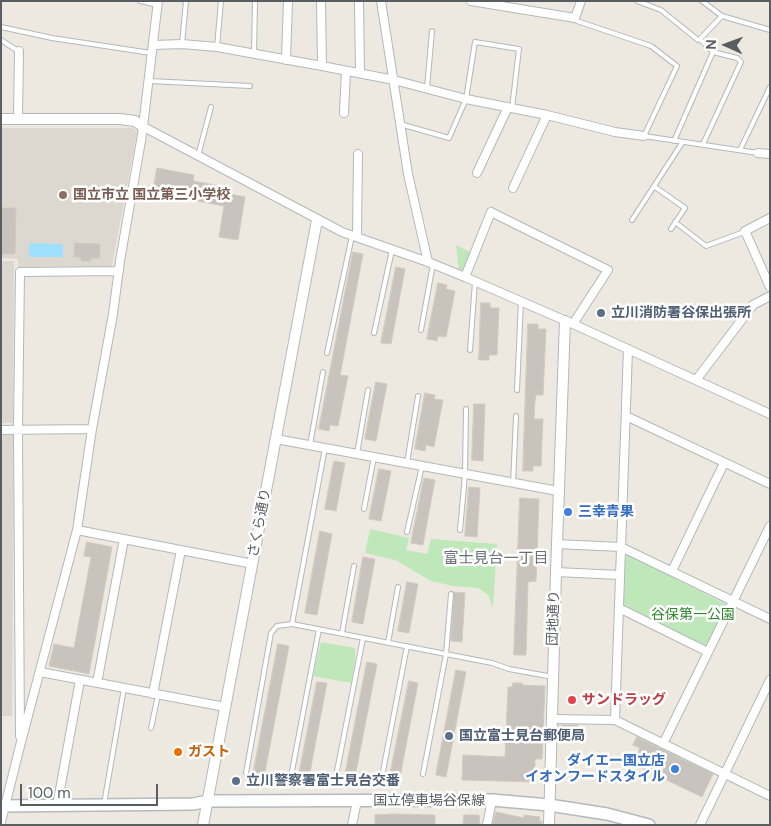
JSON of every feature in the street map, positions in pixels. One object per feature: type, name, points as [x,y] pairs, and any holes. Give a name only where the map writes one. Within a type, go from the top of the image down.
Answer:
[{"type":"main road","name":"国立停車場谷保線","points":[[3,802],[194,804],[208,801],[492,800],[549,805],[608,814],[649,825]]},
{"type":"street","points":[[286,60],[288,1]]},
{"type":"street","points":[[321,1],[322,66]]},
{"type":"street","points":[[358,1],[360,74]]},
{"type":"street","points":[[381,1],[408,174],[431,263]]},
{"type":"street","points":[[470,1],[495,3],[576,18],[581,1]]},
{"type":"street","points":[[1,822],[3,802],[20,746],[77,530],[142,135],[154,49],[158,3]]},
{"type":"street","points":[[154,49],[182,44],[218,47],[394,80],[466,99],[547,115],[616,132],[644,136]]},
{"type":"street","points":[[18,52],[18,118]]},
{"type":"street","points":[[344,113],[346,71]]},
{"type":"street","points":[[477,173],[510,107]]},
{"type":"street","points":[[513,188],[547,115]]},
{"type":"street","points":[[1,119],[120,119],[136,121],[142,126],[317,220],[354,236],[431,263],[475,281],[770,414]]},
{"type":"street","points":[[758,152],[770,154]]},
{"type":"street","points":[[354,236],[358,154]]},
{"type":"street","points":[[465,277],[491,212],[608,270],[569,322]]},
{"type":"street","points":[[769,283],[744,232],[770,218]]},
{"type":"street","name":"さくら通り","points":[[203,825],[317,220]]},
{"type":"street","points":[[20,746],[18,430],[20,272],[119,271]]},
{"type":"street","points":[[696,380],[753,305],[770,296]]},
{"type":"street","name":"団地通り","points":[[549,825],[558,491],[569,322]]},
{"type":"street","points":[[615,720],[628,349]]},
{"type":"street","points":[[626,416],[770,484]]},
{"type":"street","points":[[1,430],[92,430]]},
{"type":"street","points":[[276,439],[558,491]]},
{"type":"street","points":[[672,571],[724,463]]},
{"type":"street","points":[[663,744],[770,526]]},
{"type":"street","points":[[77,530],[252,564]]},
{"type":"street","points":[[97,683],[124,539]]},
{"type":"street","points":[[556,544],[621,547],[770,619]]},
{"type":"street","points":[[156,694],[181,550]]},
{"type":"street","points":[[556,572],[620,575]]},
{"type":"street","points":[[619,608],[708,652]]},
{"type":"street","points":[[40,672],[225,707]]},
{"type":"street","points":[[58,802],[80,680]]},
{"type":"street","points":[[700,825],[770,680]]},
{"type":"street","points":[[552,719],[615,720],[724,774],[769,792]]},
{"type":"street","points":[[487,825],[492,800]]},
{"type":"street","points":[[352,825],[356,801]]},
{"type":"lane","points":[[140,1],[158,3]]},
{"type":"lane","points":[[182,44],[186,1]]},
{"type":"lane","points":[[218,47],[221,1]]},
{"type":"lane","points":[[254,55],[256,1]]},
{"type":"lane","points":[[637,1],[661,10],[713,52],[737,58],[741,62],[703,144]]},
{"type":"lane","points":[[702,1],[722,16],[770,30]]},
{"type":"lane","points":[[700,40],[722,16]]},
{"type":"lane","points":[[576,18],[577,21],[651,46],[677,66],[644,136],[682,143],[758,152]]},
{"type":"lane","points":[[1,27],[52,38],[154,49]]},
{"type":"lane","points":[[427,88],[432,31]]},
{"type":"lane","points":[[1,40],[18,52]]},
{"type":"lane","points":[[400,124],[449,138],[466,99],[475,42],[520,49],[510,107]]},
{"type":"lane","points":[[674,141],[713,52]]},
{"type":"lane","points":[[150,81],[250,86]]},
{"type":"lane","points":[[740,150],[770,87]]},
{"type":"lane","points":[[197,156],[211,107]]},
{"type":"lane","points":[[632,220],[682,143]]},
{"type":"lane","points":[[655,187],[684,208],[671,228]]},
{"type":"lane","points":[[675,222],[706,246],[744,232]]},
{"type":"lane","points":[[327,353],[354,236]]},
{"type":"lane","points":[[374,333],[392,249]]},
{"type":"lane","points":[[421,330],[431,263]]},
{"type":"lane","points":[[470,350],[475,281]]},
{"type":"lane","points":[[517,390],[521,301]]},
{"type":"lane","points":[[310,445],[323,372]]},
{"type":"lane","points":[[357,454],[368,390]]},
{"type":"lane","points":[[407,463],[418,396]]},
{"type":"lane","points":[[460,530],[466,474],[466,409]]},
{"type":"lane","points":[[513,484],[516,416]]},
{"type":"lane","points":[[292,624],[325,448]]},
{"type":"lane","points":[[364,509],[374,457]]},
{"type":"lane","points":[[407,532],[422,466]]},
{"type":"lane","points":[[342,634],[354,566]]},
{"type":"lane","points":[[388,642],[398,587]]},
{"type":"lane","points":[[423,774],[446,654],[451,594]]},
{"type":"lane","points":[[246,773],[271,634],[277,626],[292,624],[497,664],[509,670],[553,677]]},
{"type":"lane","points":[[292,771],[319,629]]},
{"type":"lane","points":[[337,771],[363,638]]},
{"type":"lane","points":[[383,771],[408,646]]},
{"type":"lane","points":[[104,802],[124,688]]},
{"type":"lane","points":[[151,728],[156,694]]},
{"type":"shaded area","name":"国立市立 国立第三小学校","points":[[1,128],[132,128],[137,132],[112,266],[18,267],[18,259],[1,258]]},
{"type":"shaded area","points":[[1,261],[14,261],[13,423],[1,423]]},
{"type":"shaded area","points":[[1,434],[14,434],[12,716],[1,716]]},
{"type":"green space","points":[[456,245],[472,253],[465,270],[459,272]]},
{"type":"green space","points":[[370,529],[409,538],[406,550],[427,554],[431,539],[497,544],[493,608],[488,595],[478,588],[453,586],[431,581],[395,560],[365,553]]},
{"type":"green space","name":"谷保第一公園","points":[[628,555],[728,605],[704,649],[623,606],[625,558]]},
{"type":"green space","points":[[321,642],[355,648],[351,683],[313,676]]},
{"type":"water","points":[[29,243],[63,244],[63,257],[29,257]]},
{"type":"building","points":[[157,168],[194,175],[193,181],[226,187],[225,193],[245,197],[238,240],[219,237],[224,206],[191,200],[192,193],[154,186]]},
{"type":"building","points":[[1,208],[16,208],[15,254],[1,254]]},
{"type":"building","points":[[75,243],[100,244],[100,258],[91,258],[91,261],[81,261],[81,257],[74,257]]},
{"type":"building","points":[[353,252],[363,254],[340,375],[348,376],[338,426],[330,425],[329,431],[319,429]]},
{"type":"building","points":[[396,267],[405,269],[391,344],[381,343]]},
{"type":"building","points":[[438,283],[447,285],[446,289],[455,291],[446,337],[438,336],[437,341],[427,339]]},
{"type":"building","points":[[481,303],[490,303],[490,308],[499,308],[497,355],[489,355],[489,360],[479,360]]},
{"type":"building","points":[[528,324],[538,324],[538,329],[546,329],[543,395],[536,395],[534,419],[543,419],[541,466],[533,466],[533,471],[523,471]]},
{"type":"building","points":[[376,382],[387,384],[376,441],[365,439]]},
{"type":"building","points":[[425,393],[435,395],[434,399],[443,400],[434,447],[426,445],[425,451],[415,449]]},
{"type":"building","points":[[474,404],[485,404],[483,461],[472,460]]},
{"type":"building","points":[[334,461],[345,463],[336,511],[325,509]]},
{"type":"building","points":[[379,469],[391,471],[381,521],[369,519]]},
{"type":"building","points":[[424,478],[435,480],[423,545],[411,543]]},
{"type":"building","points":[[469,487],[480,488],[477,537],[465,536]]},
{"type":"building","points":[[520,498],[539,499],[536,581],[528,582],[526,655],[514,655]]},
{"type":"building","points":[[320,531],[332,534],[317,615],[305,613]]},
{"type":"building","points":[[87,542],[112,547],[89,674],[49,666],[54,644],[74,648],[91,557],[84,556]]},
{"type":"building","points":[[363,557],[375,559],[363,624],[352,622]]},
{"type":"building","points":[[407,582],[418,584],[409,633],[398,631]]},
{"type":"building","points":[[454,592],[465,593],[462,642],[451,641]]},
{"type":"building","points":[[278,644],[289,646],[264,777],[253,775]]},
{"type":"building","points":[[367,662],[377,664],[355,777],[345,775]]},
{"type":"building","points":[[456,670],[466,672],[446,777],[436,775]]},
{"type":"building","points":[[409,681],[418,683],[400,777],[390,775]]},
{"type":"building","points":[[317,682],[327,683],[309,777],[299,775]]},
{"type":"building","points":[[513,683],[545,686],[542,759],[535,759],[535,782],[462,780],[463,755],[505,757],[508,687],[512,687]]},
{"type":"building","points":[[559,725],[578,725],[578,734],[558,733]]},
{"type":"building","name":"ダイエー国立店 イオンフードスタイル","points":[[637,737],[713,774],[702,797],[633,764],[640,748],[633,745]]},
{"type":"building","points":[[496,812],[524,818],[524,815],[540,817],[539,821],[542,821],[542,825],[493,825]]},
{"type":"building","points":[[375,815],[435,815],[435,825],[375,825]]},
{"type":"building","points":[[464,815],[479,815],[480,825],[463,825]]},
{"type":"place","name":"国立市立 国立第三小学校","points":[[63,195]]},
{"type":"place","name":"立川消防署谷保出張所","points":[[601,313]]},
{"type":"place","name":"三幸青果","points":[[568,512]]},
{"type":"place","name":"サンドラッグ","points":[[572,700]]},
{"type":"place","name":"国立富士見台郵便局","points":[[449,736]]},
{"type":"place","name":"ガスト","points":[[178,752]]},
{"type":"place","name":"ダイエー国立店 イオンフードスタイル","points":[[675,769]]},
{"type":"place","name":"立川警察署富士見台交番","points":[[236,781]]},
{"type":"district","name":"富士見台一丁目","points":[[496,559]]}]
